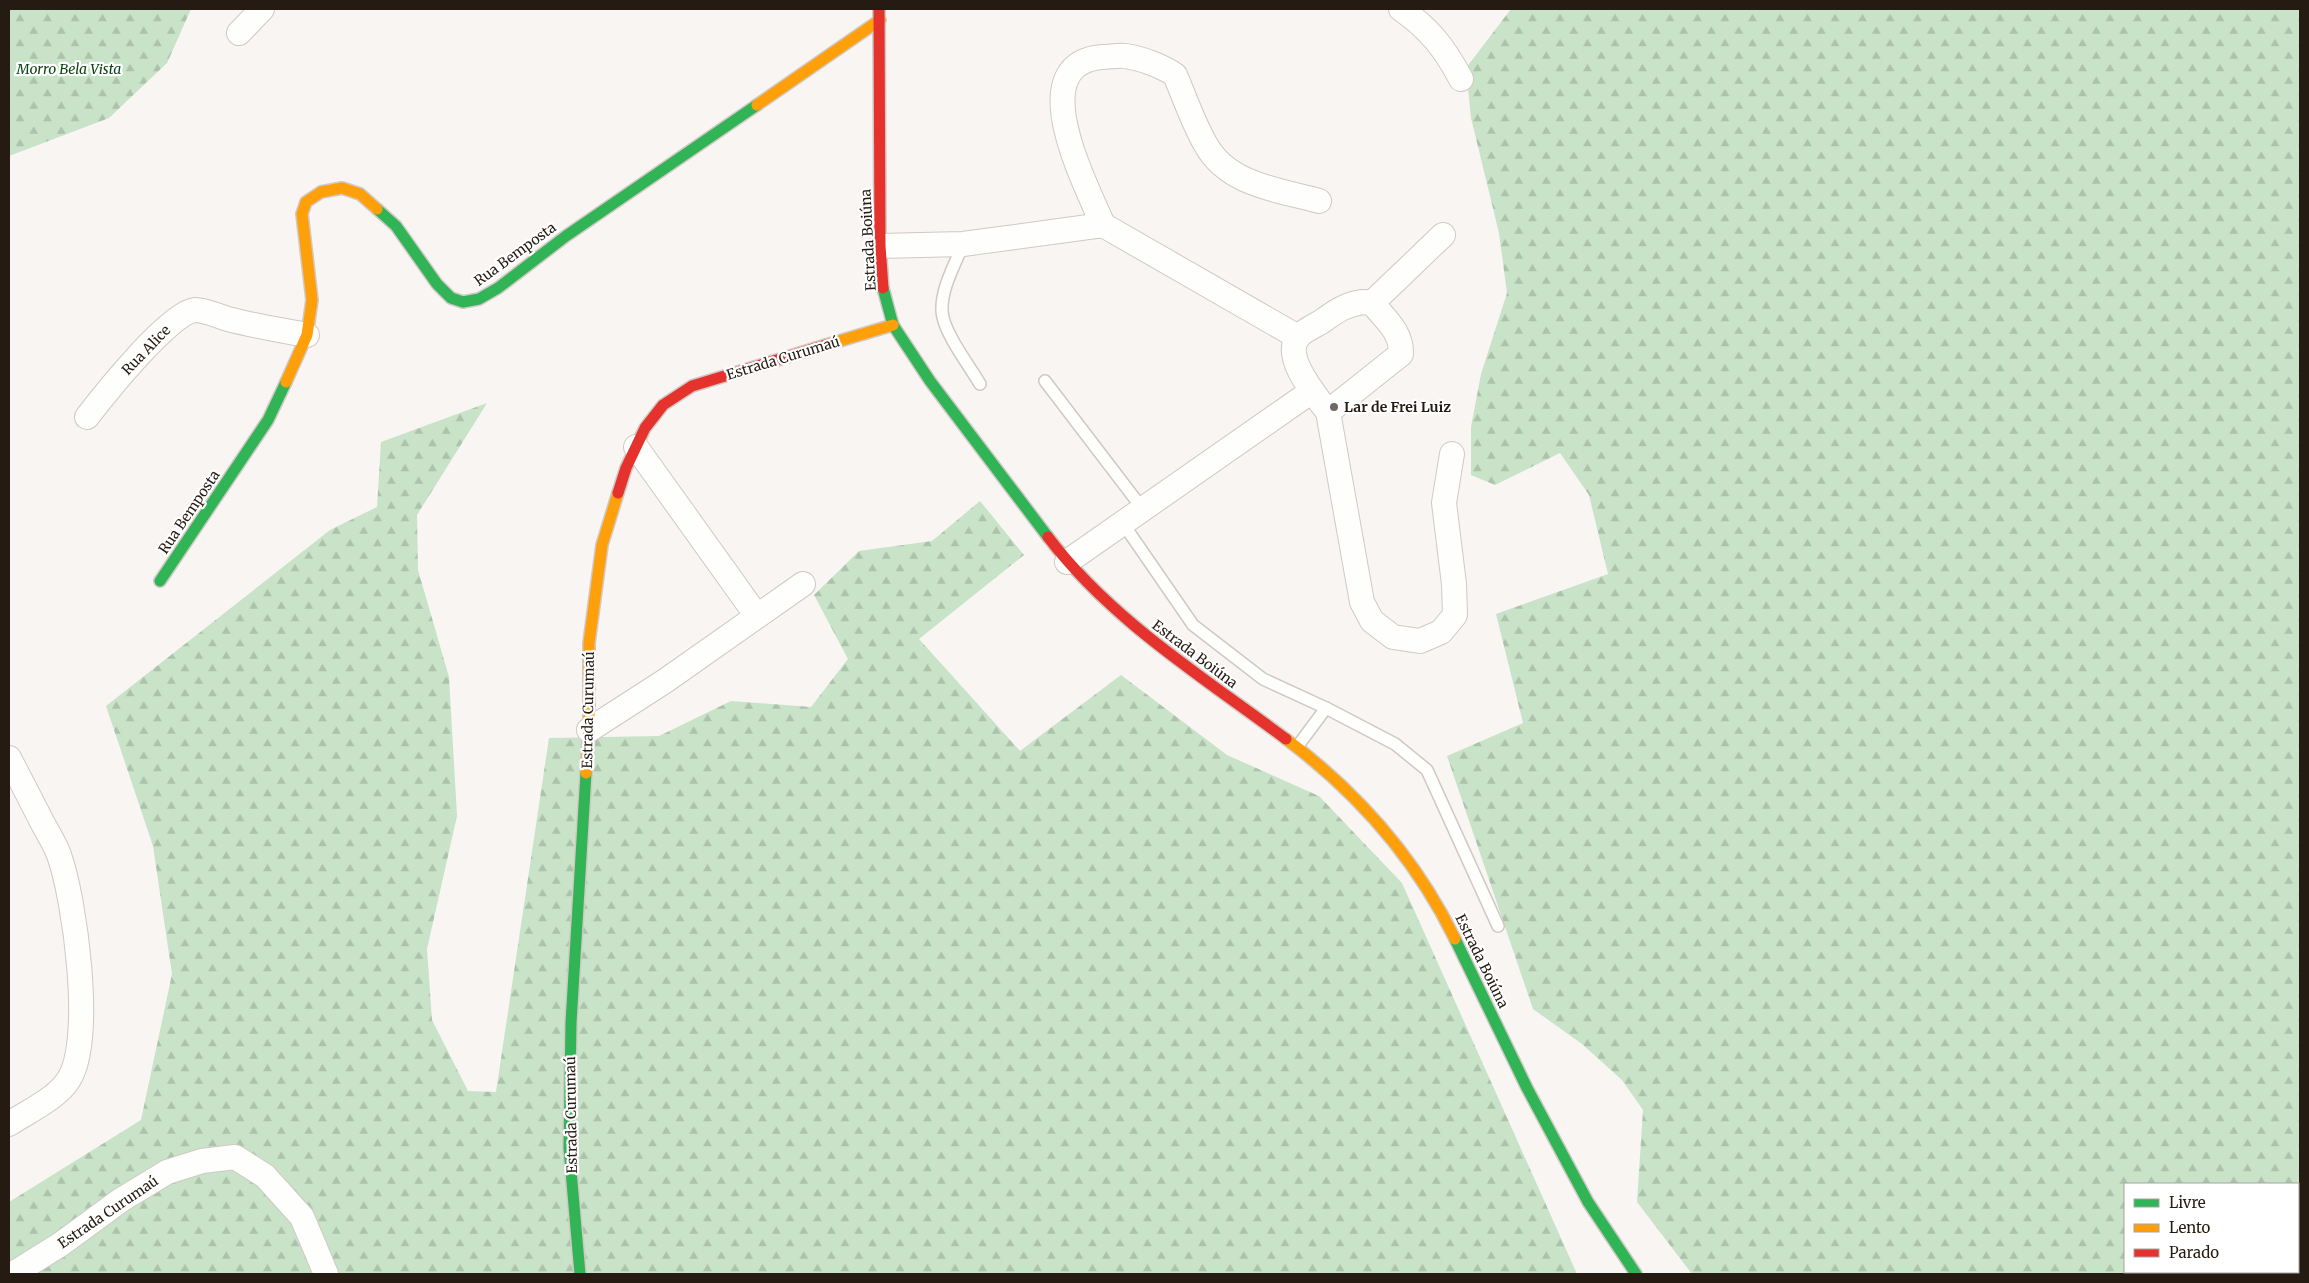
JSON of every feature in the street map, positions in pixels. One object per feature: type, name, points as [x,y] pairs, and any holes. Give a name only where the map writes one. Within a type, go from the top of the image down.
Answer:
[{"type":"street","points":[[239,33],[262,9]]},
{"type":"street","points":[[1401,9],[1418,20],[1447,51],[1461,79]]},
{"type":"street","name":"Estrada Boiúna","points":[[880,14],[880,246],[882,283],[893,325],[924,373],[1067,562],[1126,620],[1311,758],[1382,825],[1437,902],[1526,1088],[1588,1202],[1636,1274]]},
{"type":"street","name":"Rua Bemposta","points":[[160,581],[268,420],[307,335],[312,300],[302,214],[306,202],[321,192],[342,188],[360,194],[396,226],[438,284],[451,298],[463,302],[479,299],[498,288],[566,236],[880,14]]},
{"type":"street","points":[[1298,337],[1103,225],[1076,160],[1062,117],[1064,82],[1074,69],[1092,58],[1125,56],[1166,68],[1175,75],[1206,146],[1229,171],[1251,182],[1319,201]]},
{"type":"street","points":[[880,246],[963,244],[1103,225]]},
{"type":"street","points":[[1444,235],[1372,303],[1351,304],[1336,311],[1298,337],[1294,353],[1299,369],[1312,391],[1328,412],[1362,602],[1372,621],[1393,637],[1420,641],[1441,632],[1455,615],[1454,584],[1444,503],[1452,454]]},
{"type":"street","points":[[1328,412],[1401,354],[1401,343],[1398,334],[1372,303]]},
{"type":"street","name":"Rua Alice","points":[[87,417],[110,387],[175,319],[192,310],[307,335]]},
{"type":"street","name":"Estrada Curumaú","points":[[580,1274],[569,1148],[571,1023],[588,730],[589,643],[602,546],[626,468],[645,428],[664,404],[692,386],[893,325]]},
{"type":"street","points":[[1067,562],[1312,391]]},
{"type":"street","points":[[636,447],[757,616]]},
{"type":"street","points":[[588,730],[665,682],[803,584]]},
{"type":"street","points":[[9,758],[59,854],[70,892],[77,937],[80,1015],[78,1055],[69,1079],[48,1099],[9,1124]]},
{"type":"street","name":"Estrada Curumaú","points":[[13,1274],[61,1244],[121,1200],[166,1172],[202,1161],[235,1157],[264,1176],[302,1217],[326,1274]]},
{"type":"lane","points":[[963,244],[944,292],[942,312],[945,326],[980,384]]},
{"type":"lane","points":[[1045,381],[1142,508]]},
{"type":"lane","points":[[1122,522],[1193,625],[1263,679],[1326,708],[1395,744],[1427,770],[1498,926]]},
{"type":"lane","points":[[1297,747],[1326,708]]},
{"type":"green space","name":"Morro Bela Vista","points":[[9,9],[191,9],[167,63],[109,118],[9,156]]},
{"type":"green space","points":[[1511,9],[2300,9],[2300,1274],[1692,1274],[1637,1202],[1643,1110],[1622,1080],[1582,1044],[1533,1009],[1447,756],[1523,723],[1496,614],[1608,574],[1589,495],[1560,453],[1495,485],[1471,475],[1471,427],[1481,374],[1507,293],[1499,233],[1471,118],[1466,68]]},
{"type":"green space","points":[[487,403],[417,515],[418,570],[449,677],[457,816],[427,949],[432,1020],[468,1091],[496,1092],[549,738],[659,736],[731,701],[811,707],[848,659],[814,595],[859,551],[932,541],[980,501],[1024,555],[919,639],[1020,751],[1121,675],[1227,755],[1319,796],[1402,883],[1577,1274],[9,1274],[9,1202],[141,1120],[172,974],[153,846],[106,706],[330,530],[377,507],[381,442]]},
{"type":"traffic: fast","points":[[377,209],[396,226],[437,284],[451,298],[463,302],[479,299],[498,288],[566,236],[757,105]]},
{"type":"traffic: fast","points":[[883,288],[893,325],[930,381],[1048,537]]},
{"type":"traffic: fast","points":[[160,581],[268,420],[286,382]]},
{"type":"traffic: fast","points":[[580,1274],[569,1148],[571,1023],[586,773]]},
{"type":"traffic: fast","points":[[1455,939],[1527,1088],[1588,1202],[1636,1274]]},
{"type":"traffic: slow","points":[[757,105],[880,20]]},
{"type":"traffic: slow","points":[[286,382],[307,335],[312,300],[302,214],[306,202],[321,192],[342,188],[360,194],[377,209]]},
{"type":"traffic: slow","points":[[826,345],[893,325]]},
{"type":"traffic: slow","points":[[586,773],[589,730],[589,643],[602,545],[618,493]]},
{"type":"traffic: slow","points":[[1286,739],[1337,781],[1382,829],[1422,881],[1455,939]]},
{"type":"traffic: jam","points":[[879,9],[880,246],[883,288]]},
{"type":"traffic: jam","points":[[618,493],[626,468],[645,428],[663,405],[692,386],[826,345]]},
{"type":"traffic: jam","points":[[1048,537],[1073,567],[1129,621],[1191,670],[1286,739]]},
{"type":"place","name":"Lar de Frei Luiz","points":[[1334,407]]}]
